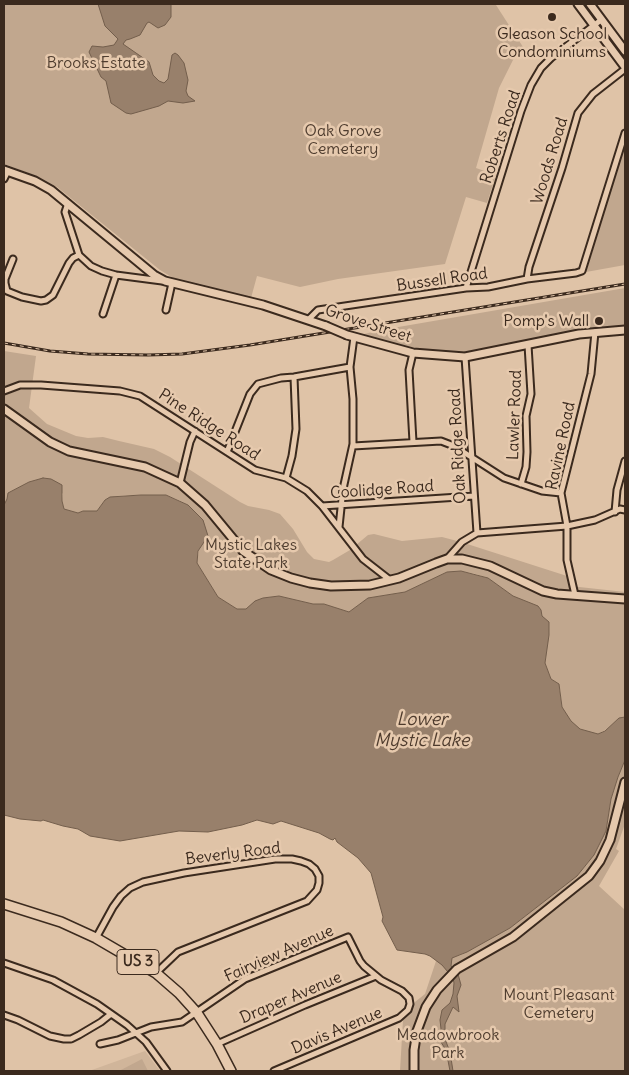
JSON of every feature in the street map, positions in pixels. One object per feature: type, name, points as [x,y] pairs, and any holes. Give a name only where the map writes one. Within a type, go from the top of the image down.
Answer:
[{"type":"highway","name":"US 3","points":[[4,904],[52,918],[96,938],[156,973],[180,993],[197,1013],[230,1071]]},
{"type":"main road","points":[[578,4],[625,68]]},
{"type":"main road","points":[[592,5],[625,51]]},
{"type":"main road","name":"Grove Street","points":[[6,170],[43,185],[68,202],[154,275],[168,282],[264,305],[309,319],[351,336],[413,353],[465,357],[595,332],[625,330]]},
{"type":"main road","points":[[4,408],[50,442],[69,451],[145,467],[180,483],[205,505],[243,551],[271,570],[302,582],[331,586],[363,586],[390,580],[447,560],[467,559],[481,562],[543,591],[625,599]]},
{"type":"main road","points":[[414,1071],[416,1040],[422,1017],[433,996],[448,977],[513,937],[582,882],[595,869],[604,854],[621,812],[625,782]]},
{"type":"street","points":[[585,15],[592,5]]},
{"type":"street","name":"Roberts Road","points":[[466,288],[521,111],[531,85],[541,68],[551,58],[601,20]]},
{"type":"street","name":"Woods Road","points":[[527,279],[578,113],[593,94],[625,68]]},
{"type":"street","name":"Bussell Road","points":[[309,319],[318,310],[466,288],[488,287],[582,271],[625,133]]},
{"type":"street","points":[[4,179],[6,170]]},
{"type":"street","points":[[13,259],[5,279],[7,291],[22,297],[41,300],[46,300],[53,295],[69,263],[79,255],[65,212],[68,202]]},
{"type":"street","name":"Grove Street","points":[[79,255],[91,266],[102,271],[116,275],[168,282]]},
{"type":"street","points":[[104,314],[116,275]]},
{"type":"street","points":[[166,310],[168,282]]},
{"type":"street","name":"Ravine Road","points":[[575,595],[567,560],[567,526],[561,493],[591,374],[595,332]]},
{"type":"street","points":[[339,527],[343,489],[353,446],[353,399],[350,368],[351,336]]},
{"type":"street","name":"Lawler Road","points":[[521,484],[526,467],[526,416],[531,394],[528,346]]},
{"type":"street","points":[[413,353],[409,370],[413,442]]},
{"type":"street","name":"Oak Ridge Road","points":[[465,357],[476,533]]},
{"type":"street","points":[[227,452],[250,394],[258,384],[274,379],[350,368]]},
{"type":"street","points":[[286,478],[296,429],[294,377]]},
{"type":"street","name":"Pine Ridge Road","points":[[4,391],[20,385],[41,385],[120,391],[140,396],[255,470],[286,478],[307,491],[322,506],[363,559],[390,580]]},
{"type":"street","points":[[180,483],[190,442],[195,431]]},
{"type":"street","points":[[353,446],[441,441],[454,446],[504,478],[542,491],[561,493]]},
{"type":"street","points":[[615,512],[617,490],[625,461]]},
{"type":"street","name":"Coolidge Road","points":[[322,506],[474,496]]},
{"type":"street","points":[[447,560],[462,542],[476,533],[567,526],[595,520],[620,509],[625,510]]},
{"type":"street","name":"Beverly Road","points":[[96,938],[121,896],[130,888],[143,882],[176,874],[275,859],[301,861],[315,869],[319,876],[319,883],[317,890],[307,901],[178,952],[156,973]]},
{"type":"street","name":"Fairview Avenue","points":[[100,1044],[118,1040],[151,1027],[182,1022],[245,979],[348,937],[360,960],[376,976]]},
{"type":"street","points":[[4,963],[53,980],[97,1004],[146,1042],[167,1071]]},
{"type":"street","name":"Davis Avenue","points":[[274,1071],[399,1018],[408,1010],[410,1001],[407,995],[376,976]]},
{"type":"street","name":"Draper Avenue","points":[[216,1044],[376,976]]},
{"type":"street","points":[[4,1015],[50,1036],[71,1039],[112,1014]]},
{"type":"shaded area","points":[[145,1051],[160,1071],[89,1071]]},
{"type":"green space","name":"Oak Grove Cemetery","points":[[4,4],[498,4],[496,5],[523,47],[516,54],[499,88],[476,168],[496,175],[487,203],[466,197],[445,264],[338,279],[300,287],[257,276],[251,298],[178,281],[160,270],[57,187],[39,177],[4,164]]},
{"type":"green space","points":[[625,146],[625,265],[586,272],[611,191]]},
{"type":"green space","points":[[625,288],[625,326],[607,326],[463,352],[420,349],[360,335],[381,330]]},
{"type":"green space","name":"Mystic Lakes State Park","points":[[4,351],[36,356],[29,408],[47,424],[76,436],[88,438],[103,437],[154,449],[170,457],[240,502],[248,506],[280,514],[314,559],[329,562],[350,550],[368,535],[374,534],[402,541],[442,537],[567,576],[570,586],[625,592],[625,717],[619,718],[598,734],[588,733],[575,726],[565,714],[562,707],[560,689],[557,683],[551,679],[545,663],[546,647],[541,614],[534,605],[513,596],[488,578],[461,571],[447,572],[405,592],[368,598],[349,612],[324,604],[313,604],[279,596],[263,598],[246,609],[237,609],[218,597],[197,563],[203,520],[188,505],[176,499],[166,495],[117,496],[105,500],[97,511],[78,513],[64,509],[63,494],[51,479],[43,478],[29,482],[8,493],[4,505]]},
{"type":"green space","name":"Mount Pleasant Cemetery","points":[[625,760],[625,824],[616,849],[619,851],[599,886],[625,910],[625,1071],[400,1071],[403,1020],[411,1011],[415,1002],[425,994],[436,961],[461,955],[510,928],[577,876],[594,855],[606,831],[611,799]]},
{"type":"green space","points":[[142,1059],[148,1071],[119,1071]]},
{"type":"water","points":[[98,4],[171,4],[171,17],[165,25],[158,28],[149,22],[140,35],[126,40],[123,44],[149,62],[153,75],[164,83],[168,79],[172,55],[175,53],[178,55],[184,63],[188,80],[186,91],[188,96],[195,101],[183,103],[168,101],[159,106],[131,114],[126,113],[111,103],[106,81],[101,77],[89,52],[92,46],[114,45],[118,39],[105,26]]},
{"type":"water","name":"Lower Mystic Lake","points":[[43,478],[51,479],[62,485],[64,509],[78,513],[97,511],[105,500],[110,497],[166,495],[188,505],[203,520],[208,536],[198,551],[197,563],[218,597],[237,609],[246,609],[255,601],[263,598],[279,596],[313,604],[324,604],[349,612],[368,598],[405,592],[447,572],[461,571],[488,578],[513,596],[538,606],[542,616],[549,622],[545,663],[551,679],[559,684],[562,707],[571,721],[580,729],[598,734],[605,731],[619,718],[625,717],[625,760],[611,799],[606,831],[594,855],[577,876],[510,928],[467,952],[452,958],[451,966],[458,974],[461,985],[457,996],[459,1012],[453,1007],[445,1024],[445,1039],[450,1052],[453,1071],[450,1071],[446,1050],[439,1039],[442,1010],[450,1003],[453,994],[453,978],[442,965],[430,956],[397,950],[382,921],[383,917],[371,873],[358,858],[337,842],[335,838],[333,840],[319,833],[281,821],[273,824],[257,820],[208,832],[179,831],[120,841],[90,836],[78,829],[43,820],[20,819],[4,815],[4,505],[8,493],[29,482]]},
{"type":"railway","points":[[4,343],[50,351],[88,354],[182,354],[250,345],[625,284]]},
{"type":"place","name":"Gleason School Condominiums","points":[[552,17]]},
{"type":"place","name":"Pomp's Wall","points":[[599,321]]},
{"type":"park label","name":"Brooks Estate","points":[[96,63]]},
{"type":"park label","name":"Meadowbrook Park","points":[[448,1044]]}]
